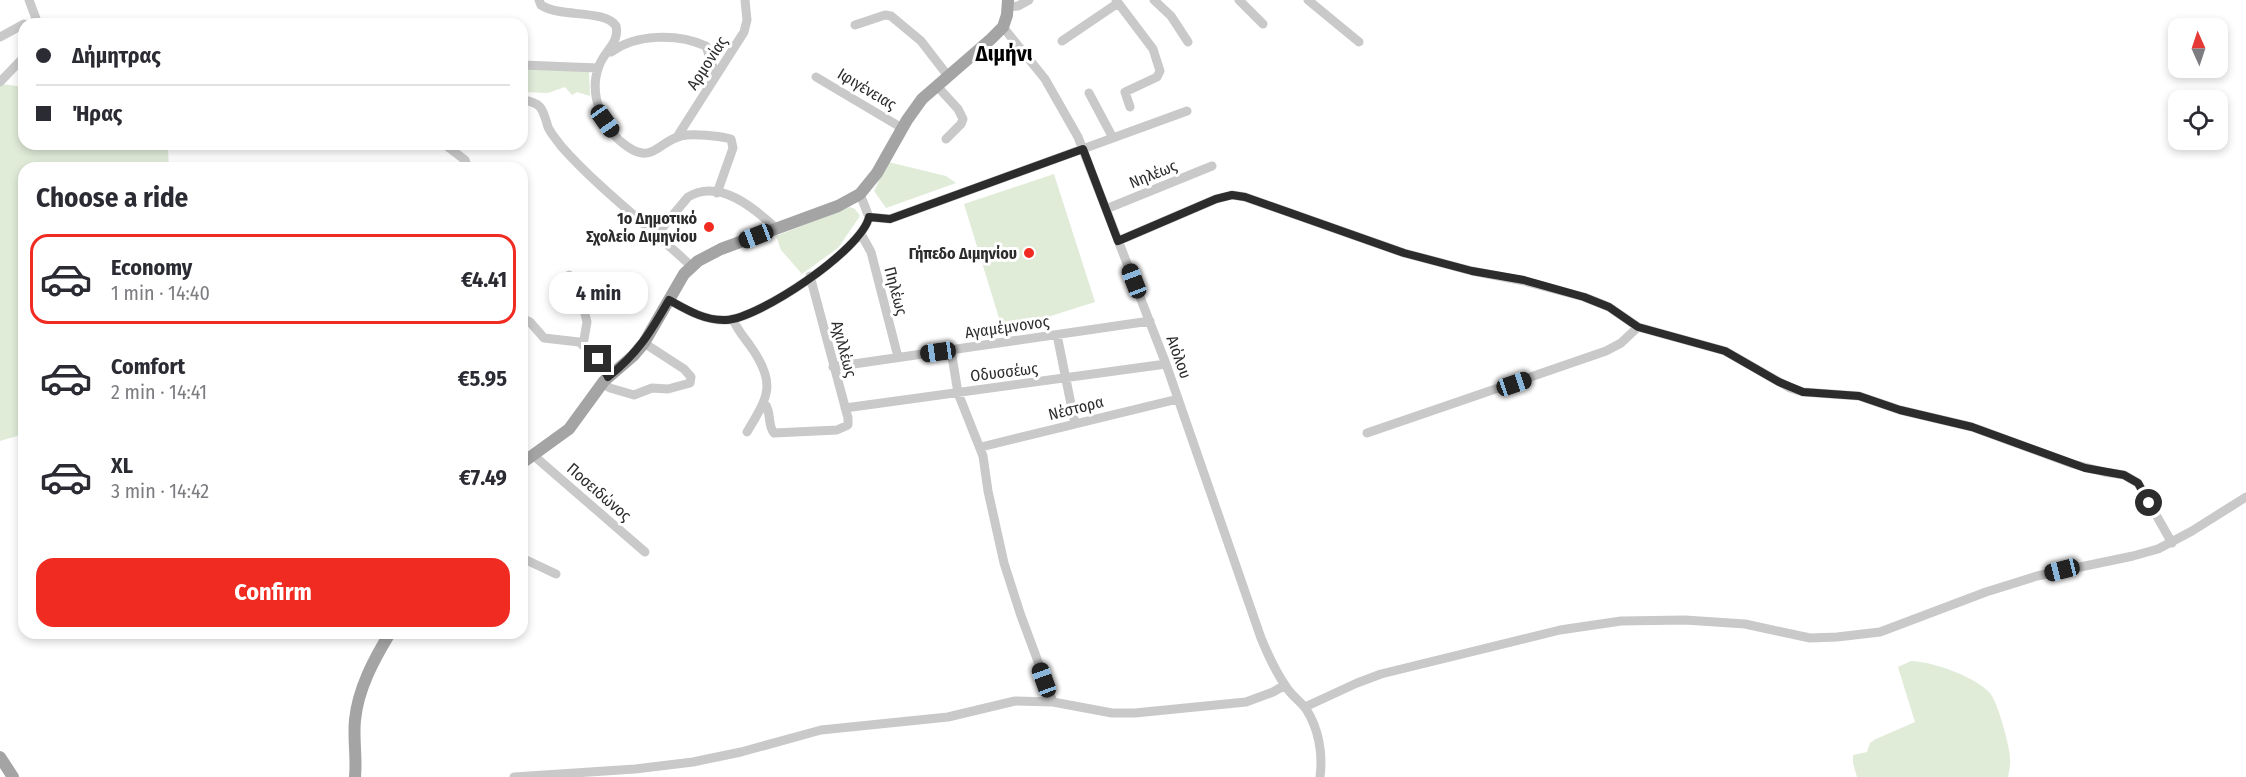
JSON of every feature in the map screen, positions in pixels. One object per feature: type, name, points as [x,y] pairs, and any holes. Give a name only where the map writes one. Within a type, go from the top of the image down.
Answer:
[{"type":"main road","points":[[528,459],[568,429],[605,380],[633,356],[644,343],[684,274],[691,266],[710,254],[838,206],[860,194],[877,173],[913,111],[937,86],[1003,27],[1008,4]]},
{"type":"main road","points":[[355,777],[355,726],[358,705],[369,672],[387,639]]},
{"type":"main road","points":[[0,757],[13,777]]},
{"type":"street","points":[[29,0],[36,18]]},
{"type":"street","points":[[539,0],[541,5],[550,10],[608,18],[614,23],[617,37],[600,64],[596,91],[599,108],[605,121],[623,144],[642,154],[651,152],[677,137],[694,135],[728,138],[733,141],[729,163],[717,193]]},
{"type":"street","name":"Αρμονίας","points":[[677,137],[746,28],[745,0]]},
{"type":"street","points":[[1008,4],[1018,6],[1029,0]]},
{"type":"street","points":[[1154,0],[1171,16],[1188,42]]},
{"type":"street","points":[[1239,0],[1263,24]]},
{"type":"street","points":[[1308,0],[1359,42]]},
{"type":"street","points":[[1062,41],[1117,1],[1153,49],[1160,70],[1157,77],[1125,92],[1130,107]]},
{"type":"street","points":[[855,25],[885,15],[891,16],[921,41],[948,76]]},
{"type":"street","name":"Αιόλου","points":[[1003,27],[1045,79],[1073,125],[1166,364],[1261,638],[1285,686],[1305,707]]},
{"type":"street","points":[[0,37],[18,28]]},
{"type":"street","points":[[528,65],[600,64],[620,46],[631,41],[662,38],[678,39],[706,46],[716,76]]},
{"type":"street","points":[[0,82],[18,63]]},
{"type":"street","name":"Ιφιγένειας","points":[[816,76],[902,128]]},
{"type":"street","points":[[937,86],[958,109],[963,119],[946,139]]},
{"type":"street","points":[[1089,93],[1113,138]]},
{"type":"street","points":[[528,101],[540,107],[546,116],[549,129],[560,144],[691,266]]},
{"type":"street","points":[[869,217],[890,219],[1187,111]]},
{"type":"street","points":[[452,150],[466,162]]},
{"type":"street","name":"Νηλέως","points":[[1106,209],[1212,166]]},
{"type":"street","points":[[657,234],[688,197],[699,192],[717,193],[746,202],[776,228]]},
{"type":"street","points":[[669,300],[705,318],[733,319],[760,310],[846,251],[861,234],[869,217],[860,194]]},
{"type":"street","points":[[1118,241],[1216,199],[1239,195],[1394,250],[1472,271],[1524,280],[1584,297],[1609,307],[1638,327],[1725,351],[1779,382],[1803,392],[1859,396],[1900,410],[1972,427],[2085,468],[2132,477],[2138,483],[2172,543]]},
{"type":"street","name":"Πηλέως","points":[[861,234],[871,252],[898,357]]},
{"type":"street","points":[[569,274],[587,322],[583,345]]},
{"type":"street","name":"Αχιλλέως","points":[[764,403],[767,406],[771,429],[774,433],[837,430],[846,427],[849,421],[810,276]]},
{"type":"street","points":[[733,319],[738,330],[753,349],[765,375],[767,387],[764,403],[747,432]]},
{"type":"street","points":[[528,320],[544,338],[583,345],[598,359],[609,388],[634,395],[651,388],[668,389],[690,383],[691,377],[684,369],[644,343]]},
{"type":"street","name":"Αγαμέμνονος","points":[[833,367],[1150,321]]},
{"type":"street","points":[[1367,433],[1606,351],[1621,343],[1638,327]]},
{"type":"street","points":[[1057,335],[1075,424]]},
{"type":"street","points":[[951,350],[958,393],[981,447],[1004,563],[1053,702]]},
{"type":"street","name":"Οδυσσέως","points":[[845,408],[1166,364]]},
{"type":"street","name":"Νέστορα","points":[[981,447],[1178,399]]},
{"type":"street","name":"Ποσειδώνος","points":[[533,455],[645,552]]},
{"type":"street","points":[[1320,777],[1320,748],[1316,731],[1305,707],[1381,674],[1560,630],[1637,620],[1685,620],[1755,625],[1810,638],[1867,634],[1891,629],[1986,592],[2037,576],[2147,553],[2172,543],[2246,497]]},
{"type":"street","points":[[528,561],[556,574]]},
{"type":"street","points":[[514,777],[675,764],[724,756],[802,734],[843,727],[948,717],[1015,701],[1053,702],[1112,713],[1135,713],[1246,702],[1285,686]]},
{"type":"green space","points":[[528,67],[576,68],[589,72],[590,96],[577,92],[572,95],[565,87],[548,93],[528,92]]},
{"type":"green space","points":[[2,84],[18,86],[18,150],[168,150],[169,162],[18,162],[18,436],[0,441],[0,86]]},
{"type":"green space","points":[[888,162],[946,176],[956,183],[886,208],[874,191]]},
{"type":"green space","name":"Γήπεδο Διμηνίου","points":[[1054,174],[1095,302],[1003,331],[964,204]]},
{"type":"green space","points":[[850,207],[855,209],[860,216],[838,248],[802,274],[781,250],[776,236]]},
{"type":"green space","points":[[1911,661],[1953,671],[1989,692],[1999,713],[2008,744],[2010,768],[2008,777],[1857,777],[1853,755],[1867,752],[1870,743],[1876,739],[1915,722],[1898,667]]},
{"type":"place","name":"1ο Δημοτικό Σχολείο Διμηνίου","points":[[709,227]]},
{"type":"place","name":"Γήπεδο Διμηνίου","points":[[1029,253]]},
{"type":"district","name":"Διμήνι","points":[[1004,53]]},
{"type":"route","points":[[598,359],[608,377],[618,370],[644,343],[669,300],[705,318],[727,320],[742,317],[760,310],[840,256],[861,234],[869,217],[890,219],[1083,149],[1118,241],[1223,196],[1239,195],[1404,253],[1472,271],[1524,280],[1584,297],[1609,307],[1638,327],[1725,351],[1790,388],[1815,394],[1859,396],[1912,414],[1947,420],[1989,432],[2085,468],[2132,477],[2149,503]]}]
